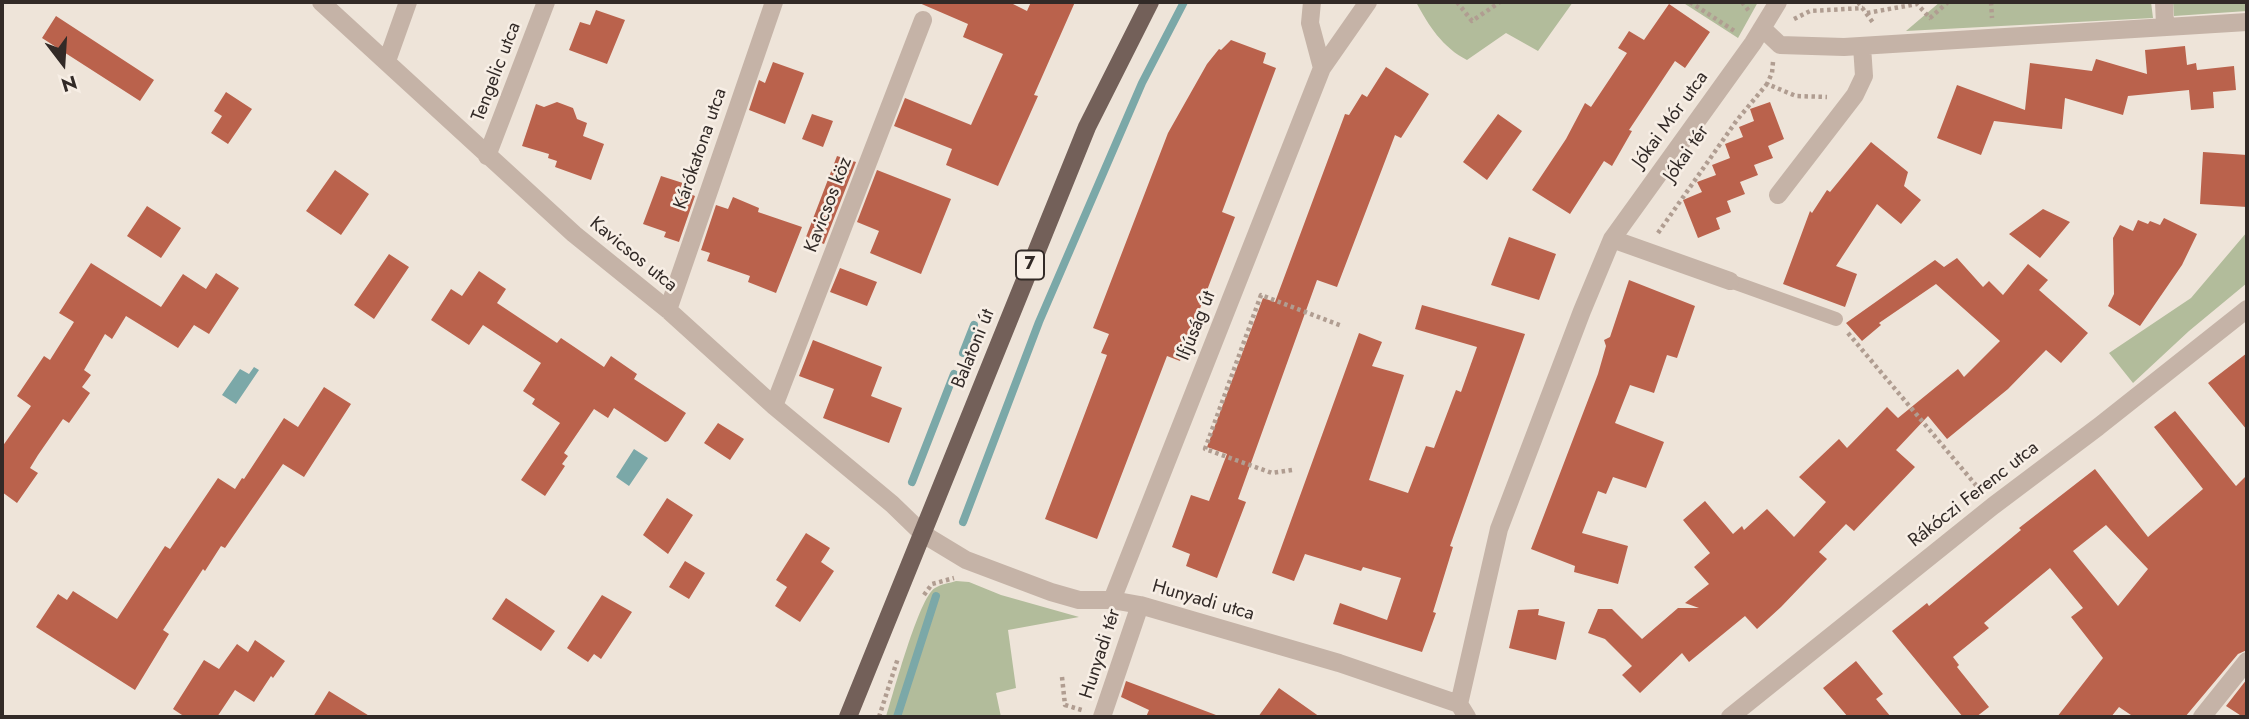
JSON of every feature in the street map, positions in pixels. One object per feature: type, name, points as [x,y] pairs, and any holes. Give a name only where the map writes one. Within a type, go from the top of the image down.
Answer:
[{"type":"main road","name":"Balatoni út","points":[[848,717],[1087,127],[1150,2]]},
{"type":"street","name":"Kavicsos utca","points":[[321,2],[574,234],[668,310],[923,534]]},
{"type":"street","points":[[387,61],[408,2]]},
{"type":"street","name":"Tengelic utca","points":[[487,156],[546,2]]},
{"type":"street","name":"Kárókatona utca","points":[[668,310],[774,2]]},
{"type":"street","points":[[1312,2],[1310,23],[1322,68]]},
{"type":"street","name":"Ifjúság út","points":[[1112,600],[1322,68],[1368,2]]},
{"type":"street","name":"Jókai Mór utca","points":[[1463,711],[1499,529],[1612,239],[1778,2]]},
{"type":"street","points":[[2164,2],[2165,26]]},
{"type":"street","name":"Kavicsos köz","points":[[774,405],[923,20]]},
{"type":"street","points":[[1757,35],[1780,45],[1862,46],[2247,22]]},
{"type":"street","points":[[1778,195],[1855,95],[1864,76],[1862,46]]},
{"type":"street","points":[[1612,239],[1730,281]]},
{"type":"street","name":"Rákóczi Ferenc utca","points":[[1730,717],[1993,506],[2247,309]]},
{"type":"street","name":"Hunyadi utca","points":[[923,534],[966,560],[1051,592],[1079,600],[1112,600],[1140,605],[1339,663],[1463,711]]},
{"type":"street","name":"Hunyadi tér","points":[[1102,717],[1140,605]]},
{"type":"street","points":[[2202,717],[2247,661]]},
{"type":"lane","points":[[1730,281],[1836,319]]},
{"type":"path","points":[[1457,2],[1472,21],[1500,2]]},
{"type":"path","points":[[1690,2],[1757,35]]},
{"type":"path","points":[[1810,11],[1814,2]]},
{"type":"path","points":[[1930,18],[1948,2]]},
{"type":"path","points":[[1990,2],[1992,18]]},
{"type":"path","points":[[1794,19],[1810,11],[1865,11],[1917,4],[1951,40]]},
{"type":"path","points":[[1780,45],[1767,84],[1796,96],[1826,97],[1845,109]]},
{"type":"path","name":"Jókai tér","points":[[1645,251],[1737,120],[1767,84]]},
{"type":"path","points":[[1292,470],[1272,473],[1205,449],[1261,295],[1342,326]]},
{"type":"path","points":[[1836,319],[1993,506]]},
{"type":"path","points":[[921,600],[932,584],[960,576]]},
{"type":"path","points":[[879,717],[902,648]]},
{"type":"path","points":[[1062,677],[1065,705],[1102,717]]},
{"type":"green space","points":[[1416,2],[1573,2],[1538,51],[1506,33],[1467,60],[1437,35]]},
{"type":"green space","points":[[1682,2],[1758,2],[1738,38]]},
{"type":"green space","points":[[1940,2],[2151,2],[2153,18],[1906,31]]},
{"type":"green space","points":[[2173,2],[2247,2],[2247,11],[2174,16]]},
{"type":"green space","points":[[2247,232],[2247,283],[2189,331],[2133,383],[2109,353],[2191,298]]},
{"type":"green space","points":[[956,581],[969,582],[1001,595],[1079,617],[1008,630],[1016,688],[996,693],[1001,717],[886,717],[914,627],[929,595],[935,588]]},
{"type":"water","points":[[254,367],[259,370],[236,404],[222,395],[240,369],[249,374]]},
{"type":"water","points":[[634,449],[648,458],[629,486],[616,477]]},
{"type":"building","points":[[917,2],[1009,2],[1027,11],[1031,2],[1075,2],[1034,95],[1038,96],[998,186],[946,165],[952,149],[894,126],[905,98],[971,125],[1003,54],[963,37],[968,24]]},
{"type":"building","points":[[1669,4],[1710,32],[1685,68],[1675,61],[1629,130],[1632,131],[1612,166],[1604,161],[1570,214],[1532,190],[1566,139],[1585,103],[1591,107],[1627,53],[1618,48],[1629,31],[1644,40]]},
{"type":"building","points":[[596,10],[625,20],[607,64],[569,50],[580,22],[590,25]]},
{"type":"building","points":[[56,16],[154,80],[140,101],[42,38]]},
{"type":"building","points":[[1231,40],[1266,53],[1263,63],[1276,68],[1222,212],[1235,217],[1180,361],[1167,356],[1097,539],[1045,519],[1107,355],[1101,353],[1109,334],[1093,328],[1168,133],[1207,64],[1219,49]]},
{"type":"building","points":[[2185,46],[2187,65],[2196,63],[2197,70],[2234,66],[2236,90],[2213,92],[2214,108],[2191,110],[2189,90],[2128,96],[2123,115],[2065,98],[2062,129],[1994,121],[1981,155],[1937,138],[1957,85],[2025,110],[2030,63],[2092,71],[2096,59],[2147,74],[2145,50]]},
{"type":"building","points":[[773,62],[804,73],[785,124],[749,110],[759,80],[765,83]]},
{"type":"building","points":[[1386,67],[1429,94],[1401,138],[1395,135],[1337,287],[1317,280],[1238,499],[1246,502],[1217,578],[1186,566],[1190,554],[1172,547],[1191,495],[1209,501],[1227,454],[1207,447],[1263,298],[1275,302],[1345,114],[1349,115],[1362,94],[1367,97]]},
{"type":"building","points":[[226,92],[252,109],[228,144],[211,133],[222,116],[214,111]]},
{"type":"building","points":[[557,102],[573,108],[577,119],[587,123],[583,136],[604,144],[591,180],[555,167],[557,161],[548,158],[549,154],[522,146],[536,104],[544,107]]},
{"type":"building","points":[[1770,102],[1784,139],[1768,146],[1773,158],[1754,165],[1758,175],[1740,182],[1745,194],[1727,201],[1731,212],[1716,218],[1720,229],[1698,238],[1683,200],[1702,192],[1697,182],[1716,175],[1712,165],[1730,158],[1725,144],[1743,137],[1739,127],[1754,121],[1750,109]]},
{"type":"building","points":[[812,114],[833,121],[823,147],[802,139]]},
{"type":"building","points":[[1498,114],[1522,131],[1487,180],[1463,162]]},
{"type":"building","points":[[1871,142],[1908,172],[1904,186],[1921,200],[1901,224],[1877,204],[1836,266],[1857,274],[1845,307],[1783,284],[1810,211],[1812,213],[1827,190],[1830,192]]},
{"type":"building","points":[[2203,152],[2247,155],[2247,207],[2200,204]]},
{"type":"building","points":[[837,156],[856,162],[824,244],[806,237]]},
{"type":"building","points":[[335,170],[369,194],[341,235],[306,211]]},
{"type":"building","points":[[877,170],[951,199],[921,274],[870,253],[879,231],[857,222]]},
{"type":"building","points":[[661,176],[686,184],[683,191],[695,196],[679,242],[664,237],[666,232],[643,224]]},
{"type":"building","points":[[733,197],[759,208],[758,212],[802,227],[776,293],[748,282],[750,276],[707,261],[710,253],[701,250],[716,205],[728,209]]},
{"type":"building","points":[[147,206],[181,228],[161,258],[127,236]]},
{"type":"building","points":[[2043,209],[2070,222],[2040,258],[2009,234]]},
{"type":"building","points":[[2164,218],[2197,234],[2182,265],[2140,326],[2108,306],[2114,294],[2113,238],[2120,225],[2133,231],[2138,220],[2160,225]]},
{"type":"building","points":[[1509,237],[1556,254],[1539,300],[1491,285]]},
{"type":"building","points":[[389,254],[409,267],[374,319],[354,305]]},
{"type":"building","points":[[1957,258],[1983,287],[1989,281],[2003,295],[2028,264],[2048,280],[2039,290],[2088,333],[2061,363],[2046,350],[2008,389],[1947,439],[1928,416],[1896,450],[1915,467],[1854,531],[1846,524],[1819,552],[1827,559],[1781,607],[1757,629],[1745,616],[1689,662],[1682,653],[1640,693],[1622,675],[1632,666],[1605,639],[1588,633],[1598,609],[1612,609],[1642,639],[1678,608],[1699,608],[1685,603],[1709,584],[1694,567],[1710,553],[1683,520],[1705,501],[1733,534],[1742,526],[1744,530],[1767,509],[1794,537],[1826,502],[1799,477],[1839,439],[1847,448],[1887,407],[1898,418],[1958,369],[1964,377],[2000,341],[1936,284],[1879,323],[1881,325],[1862,341],[1846,323],[1935,260],[1944,267]]},
{"type":"building","points":[[91,263],[161,307],[183,274],[206,289],[216,273],[239,288],[209,334],[194,325],[178,348],[126,316],[112,339],[105,334],[84,370],[91,375],[82,387],[90,393],[69,423],[63,419],[38,455],[30,468],[38,473],[17,503],[2,492],[2,447],[31,406],[17,396],[44,356],[50,360],[74,322],[59,313]]},
{"type":"building","points":[[840,268],[877,282],[867,306],[830,292]]},
{"type":"building","points":[[479,271],[506,289],[497,303],[557,343],[561,338],[604,367],[611,356],[637,374],[634,379],[686,413],[668,441],[665,442],[614,408],[608,418],[594,409],[564,453],[568,456],[562,464],[565,466],[545,496],[521,480],[560,423],[532,404],[535,399],[523,391],[541,363],[483,325],[469,345],[431,320],[451,289],[462,296]]},
{"type":"building","points":[[1629,280],[1695,306],[1677,358],[1667,355],[1654,393],[1630,385],[1615,423],[1664,442],[1646,488],[1613,477],[1606,494],[1598,491],[1582,533],[1628,546],[1618,584],[1574,572],[1575,566],[1531,549],[1598,374],[1606,346],[1604,340],[1610,337]]},
{"type":"building","points":[[1422,305],[1525,334],[1450,546],[1453,547],[1433,612],[1436,613],[1422,652],[1333,624],[1340,603],[1387,620],[1401,578],[1363,567],[1361,571],[1305,554],[1294,581],[1272,573],[1359,333],[1382,342],[1372,366],[1404,375],[1369,480],[1408,493],[1426,446],[1434,448],[1456,390],[1461,392],[1477,347],[1415,329]]},
{"type":"building","points":[[813,340],[882,367],[871,396],[902,408],[889,443],[823,418],[834,389],[799,376]]},
{"type":"building","points":[[2247,353],[2247,430],[2208,383]]},
{"type":"building","points":[[324,387],[351,404],[304,477],[283,464],[225,548],[221,546],[205,571],[203,569],[163,630],[169,634],[135,690],[36,627],[58,594],[67,600],[73,591],[117,619],[165,546],[170,549],[218,478],[235,489],[284,418],[298,427]]},
{"type":"building","points":[[2175,411],[2236,486],[2247,475],[2247,650],[2238,654],[2185,717],[2134,717],[2119,707],[2111,717],[2057,717],[2103,658],[2071,617],[2083,608],[2050,568],[1984,623],[1989,628],[1953,657],[1959,665],[1957,667],[1989,707],[1976,717],[1963,717],[1892,631],[1927,603],[1929,606],[2021,530],[2019,528],[2095,469],[2148,537],[2203,489],[2154,427]],"holes":[[[2106,525],[2148,569],[2118,606],[2073,551]]]},
{"type":"building","points":[[718,423],[744,439],[730,460],[704,443]]},
{"type":"building","points":[[667,498],[693,515],[668,554],[643,535]]},
{"type":"building","points":[[806,533],[830,548],[821,562],[834,571],[800,622],[775,606],[787,587],[776,580]]},
{"type":"building","points":[[685,561],[705,573],[689,599],[669,587]]},
{"type":"building","points":[[602,595],[632,612],[601,659],[594,654],[588,662],[567,648]]},
{"type":"building","points":[[506,598],[555,631],[541,651],[492,619]]},
{"type":"building","points":[[1539,609],[1538,615],[1565,622],[1556,660],[1509,648],[1518,610]]},
{"type":"building","points":[[255,640],[285,661],[273,678],[271,676],[254,702],[235,690],[217,717],[185,717],[173,709],[204,660],[219,669],[237,644],[248,652]]},
{"type":"building","points":[[1856,661],[1883,694],[1876,699],[1891,717],[1848,717],[1823,688]]},
{"type":"building","points":[[2247,679],[2247,717],[2243,717],[2226,706]]},
{"type":"building","points":[[1126,681],[1216,717],[1146,717],[1149,710],[1121,697]]},
{"type":"building","points":[[1279,688],[1320,717],[1258,717]]},
{"type":"building","points":[[329,691],[371,717],[313,717]]},
{"type":"waterway","points":[[963,522],[1039,322],[1142,83],[1184,2]]},
{"type":"waterway","points":[[963,353],[974,325]]},
{"type":"waterway","points":[[912,482],[954,374]]},
{"type":"waterway","points":[[897,717],[936,596]]}]
